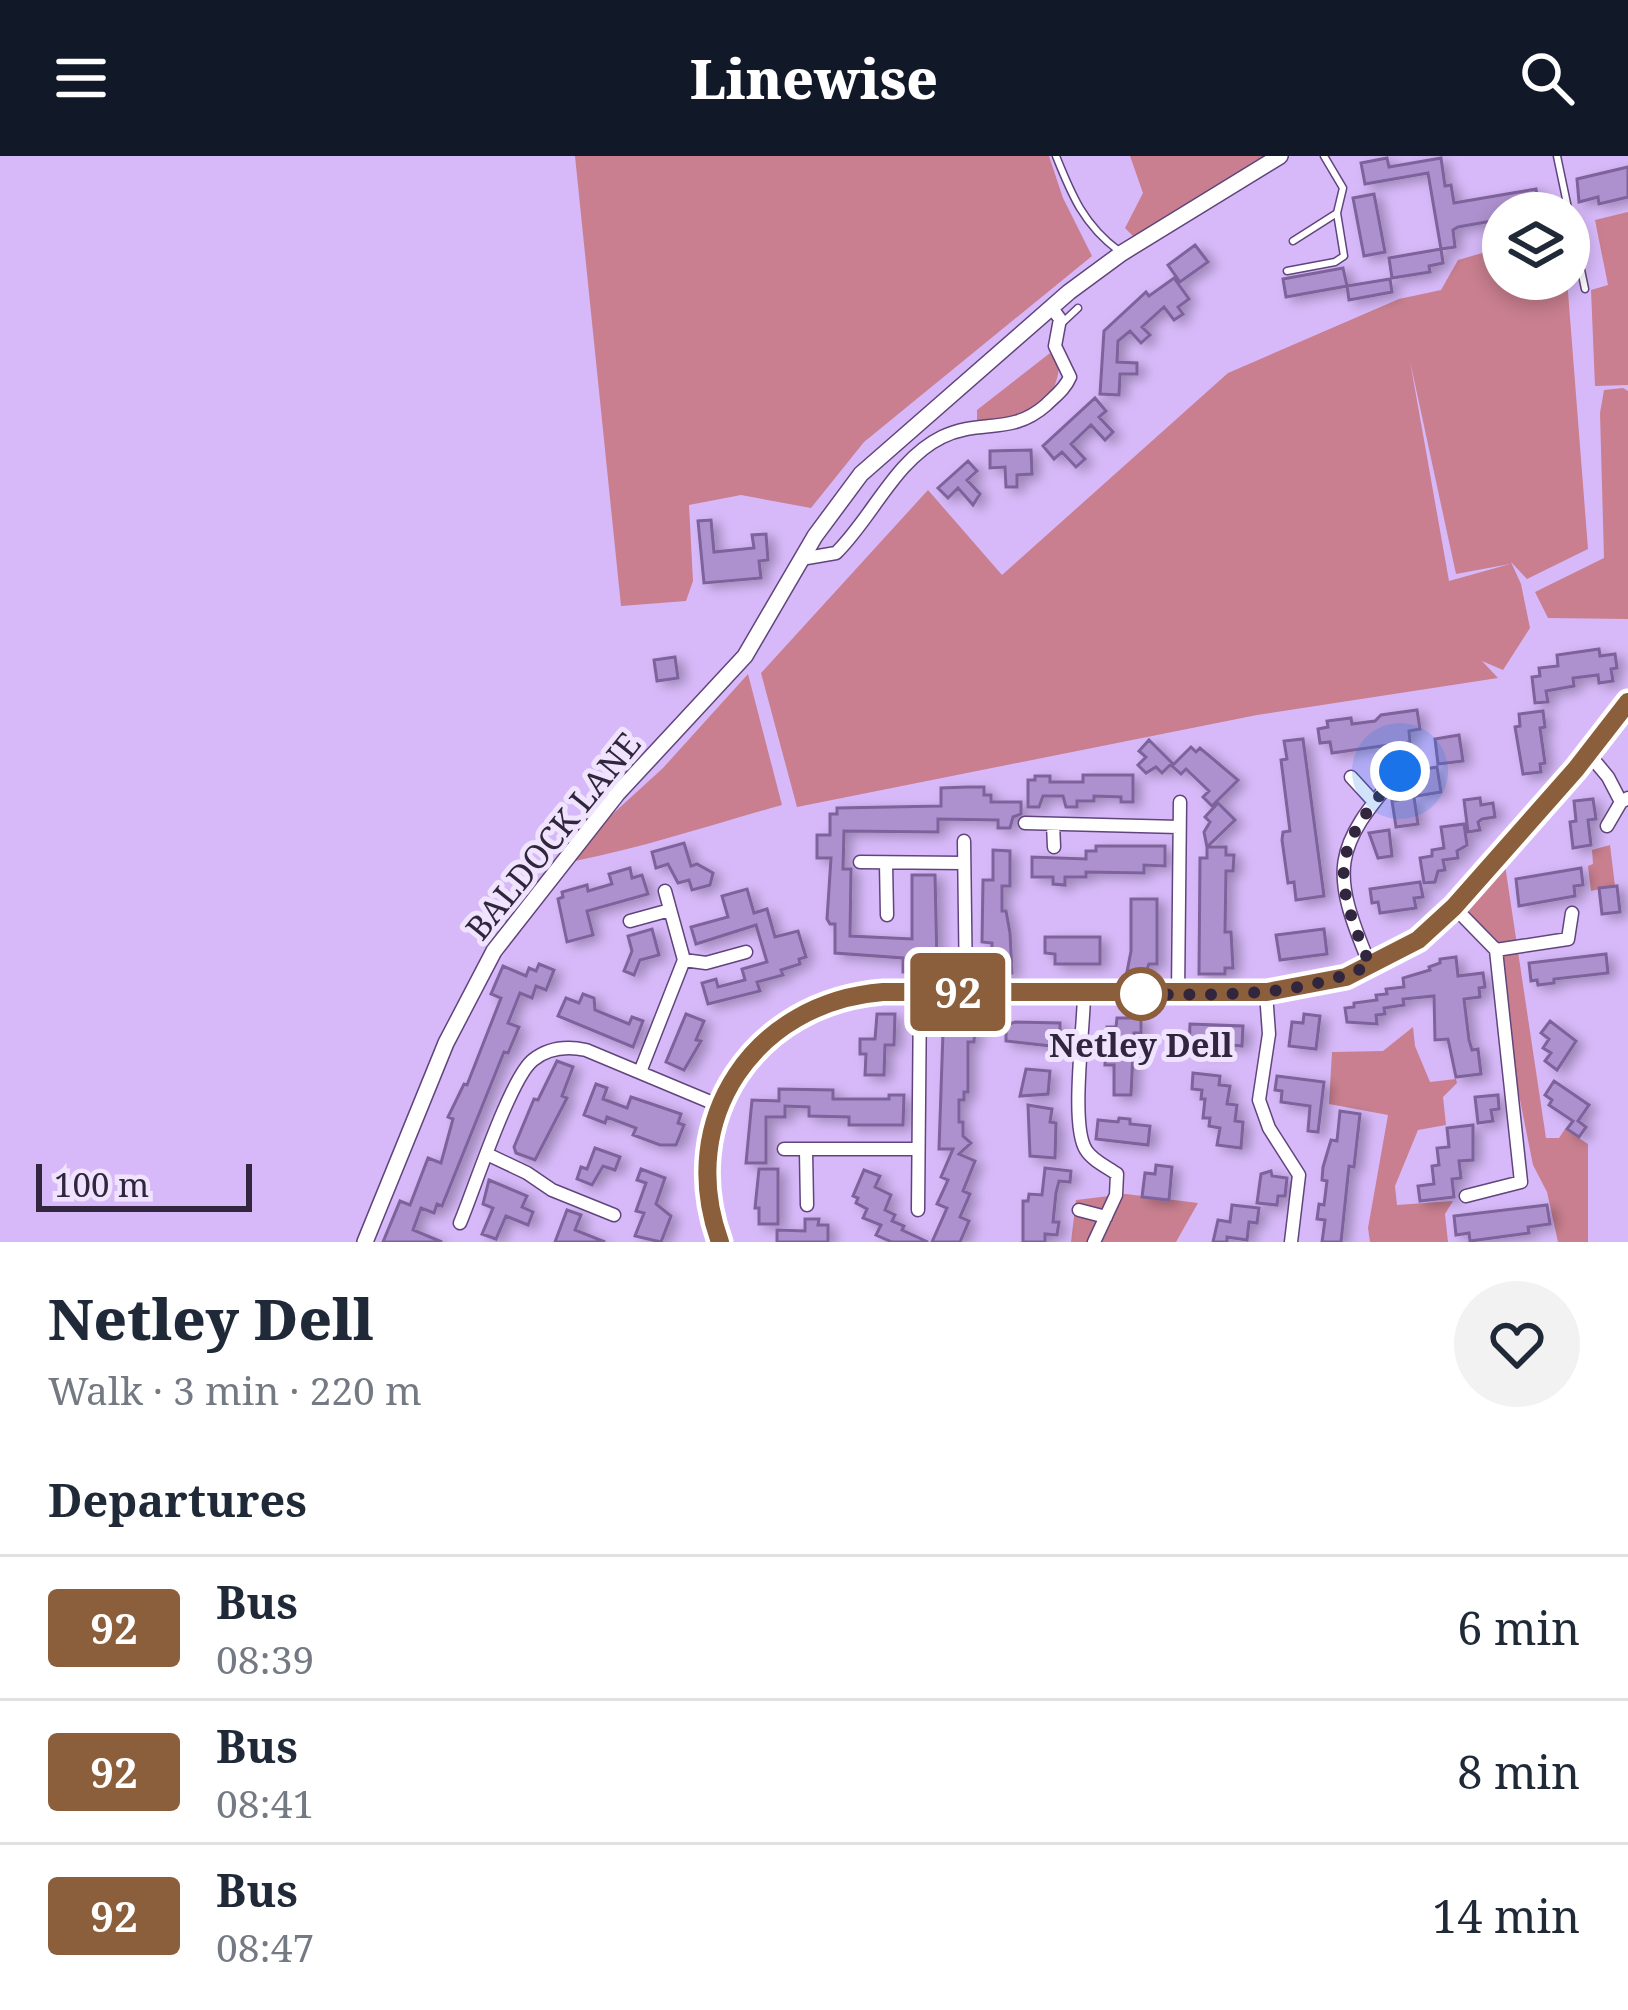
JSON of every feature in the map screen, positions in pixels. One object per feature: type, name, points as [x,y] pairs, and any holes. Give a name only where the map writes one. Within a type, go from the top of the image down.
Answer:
[{"type":"street","name":"BALDOCK LANE","points":[[365,1242],[446,1042],[494,951],[617,794],[746,656],[837,504],[883,451],[1051,307],[1122,253],[1280,156]]},
{"type":"street","points":[[801,560],[836,553],[889,485],[937,439],[974,427],[1024,422],[1064,388],[1070,377],[1055,346],[1060,323],[1051,307]]},
{"type":"street","points":[[720,1242],[709,1205],[707,1154],[720,1106],[755,1050],[790,1021],[862,993],[1178,994],[1267,992],[1322,984],[1418,940],[1454,907],[1628,702]]},
{"type":"street","points":[[1588,753],[1624,800],[1607,826]]},
{"type":"street","points":[[1370,965],[1349,914],[1342,868],[1357,822],[1400,771]]},
{"type":"street","points":[[1351,777],[1374,802]]},
{"type":"street","points":[[1178,994],[1180,802]]},
{"type":"street","points":[[1025,823],[1179,826]]},
{"type":"street","points":[[1053,824],[1054,847]]},
{"type":"street","points":[[964,841],[966,992]]},
{"type":"street","points":[[860,862],[964,862]]},
{"type":"street","points":[[886,863],[887,915]]},
{"type":"street","points":[[640,1072],[684,960],[665,891]]},
{"type":"street","points":[[1454,907],[1496,950],[1521,1182],[1466,1196]]},
{"type":"street","points":[[630,921],[670,910]]},
{"type":"street","points":[[1496,950],[1568,939],[1572,913]]},
{"type":"street","points":[[684,960],[706,963],[746,952]]},
{"type":"street","points":[[918,1210],[920,992]]},
{"type":"street","points":[[1267,992],[1269,1034],[1259,1100],[1262,1114],[1299,1175],[1291,1242]]},
{"type":"street","points":[[1084,994],[1081,1130],[1088,1154],[1117,1174],[1116,1195],[1094,1242]]},
{"type":"street","points":[[460,1223],[519,1077],[538,1057],[553,1050],[576,1048],[720,1106]]},
{"type":"street","points":[[784,1149],[918,1149]]},
{"type":"street","points":[[806,1150],[807,1205]]},
{"type":"street","points":[[489,1155],[552,1190],[614,1215]]},
{"type":"street","points":[[1079,1210],[1106,1217]]},
{"type":"lane","points":[[1056,156],[1083,218],[1122,253]]},
{"type":"lane","points":[[1287,271],[1341,260],[1344,250],[1337,214],[1343,188],[1324,156]]},
{"type":"lane","points":[[1557,156],[1565,192]]},
{"type":"lane","points":[[1293,242],[1337,214]]},
{"type":"lane","points":[[1060,323],[1078,308]]},
{"type":"shaded area","points":[[575,156],[1049,156],[1063,198],[1092,256],[864,442],[811,508],[741,495],[689,505],[693,581],[686,601],[621,606]]},
{"type":"shaded area","points":[[1130,156],[1268,156],[1134,237],[1125,228],[1143,193]]},
{"type":"shaded area","points":[[1628,212],[1628,385],[1595,386],[1591,290],[1608,285],[1595,220]]},
{"type":"shaded area","points":[[1482,253],[1482,300],[1569,300],[1588,549],[1527,579],[1511,562],[1530,628],[1503,670],[1482,661],[1498,678],[1257,715],[797,807],[761,673],[928,490],[1002,575],[1228,373],[1399,299],[1441,290],[1458,260]],"holes":[[[1410,361],[1456,574],[1510,564],[1449,581]]]},
{"type":"shaded area","points":[[1050,353],[1059,368],[1056,383],[1041,404],[1005,419],[977,422],[977,410]]},
{"type":"shaded area","points":[[1604,390],[1628,391],[1628,619],[1548,618],[1535,592],[1604,558],[1600,413]]},
{"type":"shaded area","points":[[748,674],[782,805],[575,861],[605,821],[663,768]]},
{"type":"shaded area","points":[[1610,845],[1615,886],[1591,891],[1588,866],[1593,864],[1592,850]]},
{"type":"shaded area","points":[[1505,865],[1546,1138],[1559,1138],[1565,1129],[1588,1144],[1588,1242],[1558,1242],[1547,1192],[1533,1165],[1498,943],[1465,908]]},
{"type":"shaded area","points":[[1413,1027],[1415,1046],[1430,1082],[1456,1079],[1457,1083],[1443,1097],[1446,1125],[1418,1130],[1395,1186],[1397,1205],[1453,1201],[1445,1214],[1448,1242],[1370,1242],[1368,1228],[1388,1115],[1329,1104],[1332,1052],[1383,1051]]},
{"type":"shaded area","points":[[1126,1194],[1198,1203],[1176,1242],[1071,1242],[1076,1200]]},
{"type":"building","points":[[1387,158],[1389,167],[1441,158],[1445,186],[1451,185],[1454,203],[1482,198],[1482,223],[1453,230],[1455,247],[1441,249],[1428,173],[1365,184],[1361,163]]},
{"type":"building","points":[[1628,167],[1628,197],[1599,204],[1598,197],[1590,199],[1590,192],[1578,192],[1577,179]]},
{"type":"building","points":[[1374,194],[1385,252],[1364,256],[1353,198]]},
{"type":"building","points":[[1195,245],[1208,262],[1180,282],[1168,265]]},
{"type":"building","points":[[1441,249],[1443,263],[1429,266],[1430,272],[1392,278],[1389,258]]},
{"type":"building","points":[[1343,268],[1347,286],[1286,297],[1283,279]]},
{"type":"building","points":[[1174,278],[1189,299],[1178,307],[1183,314],[1174,320],[1164,307],[1142,327],[1150,335],[1141,343],[1130,331],[1118,341],[1117,362],[1137,363],[1137,374],[1120,374],[1119,395],[1100,394],[1104,331],[1146,292],[1149,296]]},
{"type":"building","points":[[1390,279],[1392,292],[1349,300],[1347,286]]},
{"type":"building","points":[[1095,398],[1106,411],[1099,417],[1113,432],[1105,440],[1091,425],[1071,444],[1085,459],[1076,467],[1062,452],[1054,459],[1043,446]]},
{"type":"building","points":[[1031,450],[1032,474],[1017,475],[1017,487],[1006,487],[1005,467],[990,468],[990,451]]},
{"type":"building","points":[[968,461],[977,471],[967,480],[980,494],[973,505],[958,488],[948,498],[938,488]]},
{"type":"building","points":[[711,520],[714,552],[754,548],[752,535],[766,534],[768,560],[759,561],[761,578],[704,583],[698,521]]},
{"type":"building","points":[[1599,649],[1600,656],[1615,654],[1613,681],[1599,683],[1598,675],[1573,678],[1574,686],[1546,691],[1548,702],[1535,703],[1532,677],[1540,676],[1539,668],[1558,666],[1557,655]]},
{"type":"building","points":[[675,657],[678,678],[657,681],[654,660]]},
{"type":"building","points":[[1417,710],[1420,729],[1409,731],[1410,742],[1332,753],[1330,742],[1320,743],[1318,729],[1328,727],[1327,721],[1351,718],[1352,724]]},
{"type":"building","points":[[1543,711],[1545,727],[1540,728],[1545,763],[1540,764],[1541,772],[1523,774],[1515,727],[1520,726],[1519,714]]},
{"type":"building","points":[[1459,735],[1463,761],[1438,764],[1435,739]]},
{"type":"building","points":[[1303,739],[1324,896],[1296,900],[1294,882],[1288,883],[1282,840],[1283,832],[1290,831],[1281,760],[1287,759],[1284,741]]},
{"type":"building","points":[[1149,740],[1172,763],[1162,773],[1156,767],[1146,773],[1138,765],[1146,757],[1139,751]]},
{"type":"building","points":[[1191,747],[1196,752],[1200,748],[1238,780],[1212,806],[1203,797],[1209,791],[1186,769],[1181,774],[1172,766]]},
{"type":"building","points":[[1437,767],[1441,792],[1417,796],[1413,771]]},
{"type":"building","points":[[1083,775],[1133,775],[1133,802],[1094,796],[1094,801],[1066,807],[1063,796],[1043,796],[1039,807],[1028,807],[1028,780],[1050,776],[1050,782],[1083,782]]},
{"type":"building","points":[[984,787],[991,802],[1021,802],[1021,814],[1013,817],[1010,828],[998,828],[998,820],[938,819],[938,832],[844,831],[843,869],[851,869],[850,936],[912,939],[912,875],[935,875],[937,963],[927,963],[927,972],[903,972],[903,958],[835,953],[835,924],[827,919],[831,858],[817,858],[817,835],[830,835],[830,814],[837,814],[837,808],[941,806],[941,788]]},
{"type":"building","points":[[1414,797],[1418,824],[1396,827],[1392,801]]},
{"type":"building","points":[[1480,798],[1481,805],[1493,803],[1495,817],[1482,819],[1480,830],[1468,832],[1464,800]]},
{"type":"building","points":[[1593,799],[1596,819],[1588,820],[1591,845],[1573,848],[1574,801]]},
{"type":"building","points":[[1218,803],[1235,820],[1207,847],[1204,832],[1210,822],[1205,817]]},
{"type":"building","points":[[1464,824],[1467,845],[1457,851],[1458,858],[1443,860],[1445,870],[1438,871],[1435,882],[1424,883],[1420,858],[1444,848],[1441,827]]},
{"type":"building","points":[[1389,830],[1392,856],[1378,858],[1369,833]]},
{"type":"building","points":[[684,843],[691,866],[697,864],[713,873],[710,885],[692,890],[689,880],[678,883],[668,864],[656,868],[652,852]]},
{"type":"building","points":[[1096,846],[1165,846],[1165,866],[1144,865],[1144,873],[1086,872],[1086,877],[1065,877],[1065,885],[1053,884],[1053,877],[1032,877],[1032,857],[1086,859],[1086,851],[1096,851]]},
{"type":"building","points":[[1207,847],[1226,847],[1226,855],[1234,855],[1233,871],[1226,871],[1225,932],[1231,932],[1233,968],[1225,968],[1225,974],[1199,974],[1200,858],[1207,858]]},
{"type":"building","points":[[993,850],[1010,851],[1010,886],[1002,886],[1002,911],[1006,911],[1010,933],[1012,973],[991,973],[992,943],[982,942],[983,880],[993,880]]},
{"type":"building","points":[[630,868],[632,878],[642,875],[648,894],[587,911],[593,935],[567,942],[558,899],[562,892],[612,884],[609,874]]},
{"type":"building","points":[[1581,868],[1583,885],[1574,886],[1575,896],[1519,906],[1516,879]]},
{"type":"building","points":[[1420,882],[1423,897],[1414,898],[1416,908],[1380,913],[1378,902],[1372,903],[1370,889]]},
{"type":"building","points":[[1617,886],[1620,912],[1602,914],[1599,888]]},
{"type":"building","points":[[747,889],[754,913],[767,909],[775,937],[798,931],[806,957],[781,970],[783,975],[757,982],[760,991],[708,1004],[702,983],[716,979],[718,987],[745,980],[742,969],[767,962],[756,925],[696,944],[691,927],[728,917],[722,896]]},
{"type":"building","points":[[1131,899],[1157,899],[1157,964],[1149,964],[1145,974],[1127,972]]},
{"type":"building","points":[[652,929],[659,955],[640,960],[634,975],[624,971],[632,951],[628,936]]},
{"type":"building","points":[[1324,929],[1327,954],[1280,960],[1276,935]]},
{"type":"building","points":[[1045,937],[1100,937],[1100,964],[1055,964],[1055,954],[1045,953]]},
{"type":"building","points":[[1606,954],[1608,973],[1538,985],[1537,980],[1531,981],[1529,963]]},
{"type":"building","points":[[1456,957],[1458,976],[1483,973],[1485,987],[1479,988],[1480,997],[1464,999],[1469,1040],[1472,1050],[1478,1049],[1481,1074],[1456,1077],[1448,1039],[1435,1040],[1434,996],[1403,999],[1404,1005],[1384,1008],[1385,1014],[1376,1015],[1377,1024],[1347,1022],[1345,1008],[1377,1000],[1376,995],[1387,994],[1386,989],[1404,987],[1403,978],[1430,970],[1440,959]]},
{"type":"building","points":[[539,964],[554,970],[546,990],[536,986],[532,998],[520,993],[508,1023],[519,1027],[508,1053],[504,1052],[442,1206],[437,1204],[434,1213],[421,1208],[413,1230],[442,1242],[383,1242],[400,1201],[410,1205],[428,1158],[441,1163],[453,1119],[448,1117],[467,1085],[501,998],[491,994],[503,966],[526,976],[529,968],[536,971]]},
{"type":"building","points":[[583,994],[594,998],[595,1010],[629,1024],[632,1017],[643,1021],[633,1047],[558,1016],[566,998],[579,1003]]},
{"type":"building","points":[[686,1014],[704,1021],[696,1040],[701,1041],[684,1070],[666,1062]]},
{"type":"building","points":[[877,1014],[895,1014],[894,1045],[885,1045],[884,1075],[865,1075],[866,1054],[860,1054],[860,1039],[875,1039]]},
{"type":"building","points":[[1304,1014],[1320,1016],[1316,1049],[1289,1046],[1292,1022],[1303,1023]]},
{"type":"building","points":[[1117,1018],[1141,1018],[1141,1033],[1134,1033],[1131,1095],[1114,1095],[1114,1065],[1105,1065],[1107,1027],[1116,1027]]},
{"type":"building","points":[[954,1019],[969,1019],[969,1029],[975,1029],[974,1042],[968,1042],[968,1092],[959,1100],[959,1122],[971,1143],[959,1154],[975,1161],[963,1191],[970,1194],[960,1217],[969,1221],[960,1242],[932,1242],[947,1208],[937,1204],[948,1180],[941,1177],[953,1149],[939,1149],[943,1032],[953,1033]]},
{"type":"building","points":[[1550,1021],[1576,1041],[1557,1070],[1545,1061],[1551,1053],[1543,1048],[1549,1039],[1541,1033]]},
{"type":"building","points":[[1060,1023],[1060,1047],[1006,1041],[1006,1025]]},
{"type":"building","points":[[1190,1024],[1243,1026],[1242,1046],[1222,1044],[1222,1051],[1189,1049]]},
{"type":"building","points":[[557,1061],[573,1067],[562,1096],[567,1098],[535,1160],[516,1153],[514,1147]]},
{"type":"building","points":[[1026,1069],[1050,1071],[1048,1094],[1020,1096]]},
{"type":"building","points":[[1193,1073],[1220,1076],[1219,1085],[1230,1086],[1227,1104],[1237,1105],[1235,1121],[1243,1122],[1241,1148],[1217,1145],[1220,1128],[1209,1126],[1210,1118],[1203,1118],[1205,1099],[1201,1099],[1202,1090],[1192,1089]]},
{"type":"building","points":[[1277,1076],[1324,1082],[1318,1132],[1308,1131],[1310,1106],[1281,1102],[1282,1091],[1275,1090]]},
{"type":"building","points":[[1554,1081],[1589,1105],[1578,1121],[1586,1127],[1579,1137],[1567,1129],[1573,1121],[1549,1105],[1552,1100],[1545,1095]]},
{"type":"building","points":[[596,1084],[607,1088],[603,1099],[627,1108],[631,1097],[681,1114],[678,1123],[684,1125],[676,1145],[660,1145],[633,1135],[636,1128],[607,1117],[605,1123],[584,1115]]},
{"type":"building","points":[[779,1089],[833,1090],[833,1099],[904,1095],[903,1125],[849,1125],[849,1117],[809,1116],[809,1107],[785,1106],[785,1117],[766,1117],[766,1163],[746,1163],[752,1100],[779,1101]]},
{"type":"building","points":[[1498,1095],[1499,1109],[1491,1110],[1493,1121],[1478,1123],[1475,1097]]},
{"type":"building","points":[[1028,1105],[1052,1109],[1055,1158],[1030,1156]]},
{"type":"building","points":[[1340,1111],[1360,1114],[1354,1167],[1349,1166],[1341,1242],[1322,1242],[1325,1220],[1317,1219],[1327,1181],[1322,1180],[1323,1167],[1331,1140],[1337,1141]]},
{"type":"building","points":[[1119,1118],[1150,1126],[1148,1145],[1096,1139],[1098,1120],[1118,1122]]},
{"type":"building","points":[[1473,1125],[1473,1160],[1459,1161],[1461,1178],[1452,1179],[1454,1197],[1420,1201],[1418,1186],[1434,1184],[1437,1148],[1449,1147],[1447,1128]]},
{"type":"building","points":[[595,1148],[620,1157],[615,1170],[603,1166],[592,1185],[577,1179],[581,1167],[587,1169]]},
{"type":"building","points":[[1156,1165],[1172,1167],[1169,1200],[1142,1197],[1145,1173],[1155,1174]]},
{"type":"building","points":[[1045,1168],[1071,1171],[1070,1182],[1059,1181],[1056,1193],[1053,1222],[1059,1222],[1057,1235],[1045,1234],[1045,1242],[1023,1242],[1023,1201],[1028,1201],[1029,1194],[1042,1195]]},
{"type":"building","points":[[641,1169],[665,1178],[656,1204],[671,1216],[661,1242],[635,1236],[644,1213],[636,1211],[646,1183],[637,1180]]},
{"type":"building","points":[[759,1169],[778,1169],[778,1224],[759,1224],[759,1208],[755,1208]]},
{"type":"building","points":[[864,1170],[880,1176],[875,1187],[891,1195],[885,1210],[895,1215],[892,1221],[928,1242],[892,1242],[876,1235],[881,1225],[863,1218],[867,1209],[853,1196]]},
{"type":"building","points":[[1271,1171],[1272,1176],[1287,1178],[1285,1196],[1278,1196],[1277,1205],[1257,1203],[1261,1174]]},
{"type":"building","points":[[489,1180],[527,1196],[522,1207],[533,1212],[528,1225],[506,1216],[496,1239],[482,1234],[493,1208],[483,1204]]},
{"type":"building","points":[[1232,1205],[1259,1208],[1257,1223],[1249,1222],[1247,1240],[1227,1237],[1227,1242],[1213,1242],[1218,1220],[1230,1222]]},
{"type":"building","points":[[1547,1205],[1550,1224],[1528,1227],[1529,1233],[1470,1241],[1469,1233],[1456,1235],[1454,1216]]},
{"type":"building","points":[[567,1210],[581,1215],[575,1230],[605,1242],[555,1242]]},
{"type":"building","points":[[805,1219],[828,1225],[828,1242],[777,1242],[777,1230],[805,1231]]},
{"type":"bus line","name":"92","points":[[720,1242],[707,1181],[712,1129],[741,1067],[790,1021],[862,993],[1267,992],[1346,977],[1418,940],[1454,907],[1576,769],[1628,702]]},
{"type":"place","name":"Netley Dell","points":[[1141,994]]},
{"type":"route","points":[[1141,994],[1122,994],[1300,989],[1370,965],[1349,914],[1342,868],[1357,822],[1400,771]]}]
